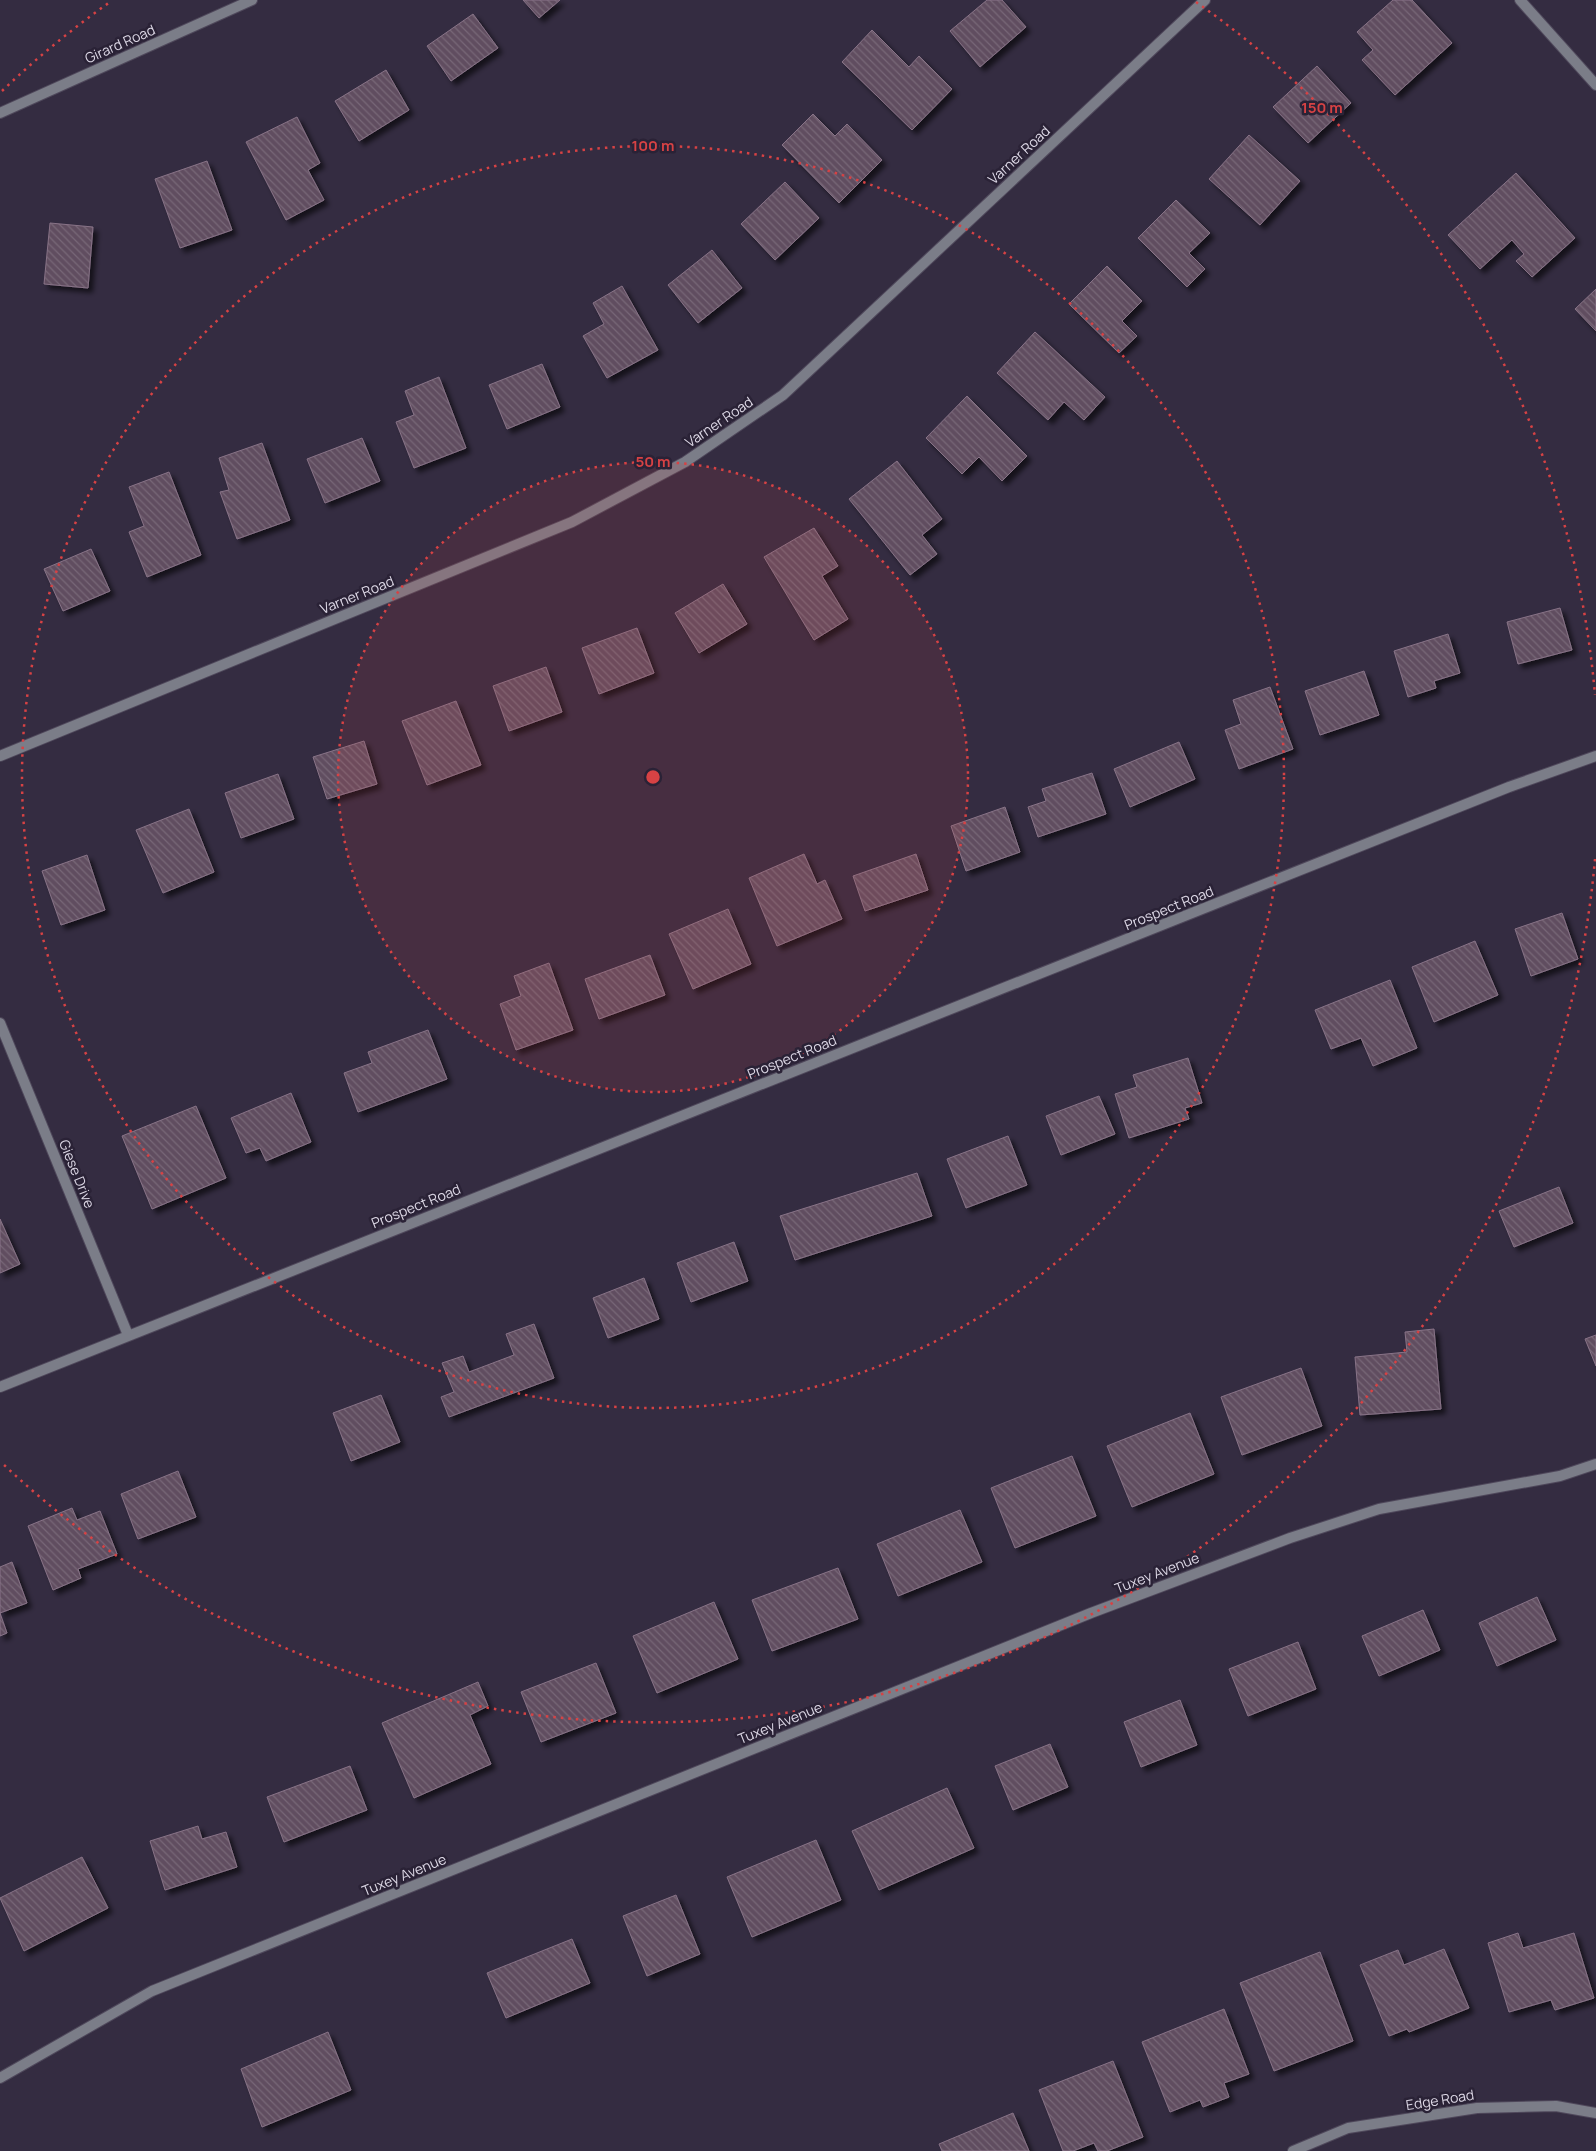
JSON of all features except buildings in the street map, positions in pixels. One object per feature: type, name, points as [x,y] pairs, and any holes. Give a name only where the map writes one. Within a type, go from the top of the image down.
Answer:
[{"type":"street","name":"Girard Road","points":[[0,113],[252,0]]},
{"type":"street","name":"Varner Road","points":[[0,756],[572,522],[685,462],[783,395],[1205,0]]},
{"type":"street","points":[[1520,0],[1596,85]]},
{"type":"street","name":"Prospect Road","points":[[0,1388],[128,1335],[1500,791],[1596,756]]},
{"type":"street","name":"Giese Drive","points":[[0,1023],[128,1335]]},
{"type":"street","name":"Tuxey Avenue","points":[[0,2078],[152,1992],[1091,1612],[1290,1538],[1380,1509],[1560,1476],[1596,1464]]},
{"type":"street","name":"Edge Road","points":[[1293,2151],[1348,2128],[1477,2108],[1556,2106],[1596,2113]]}]
